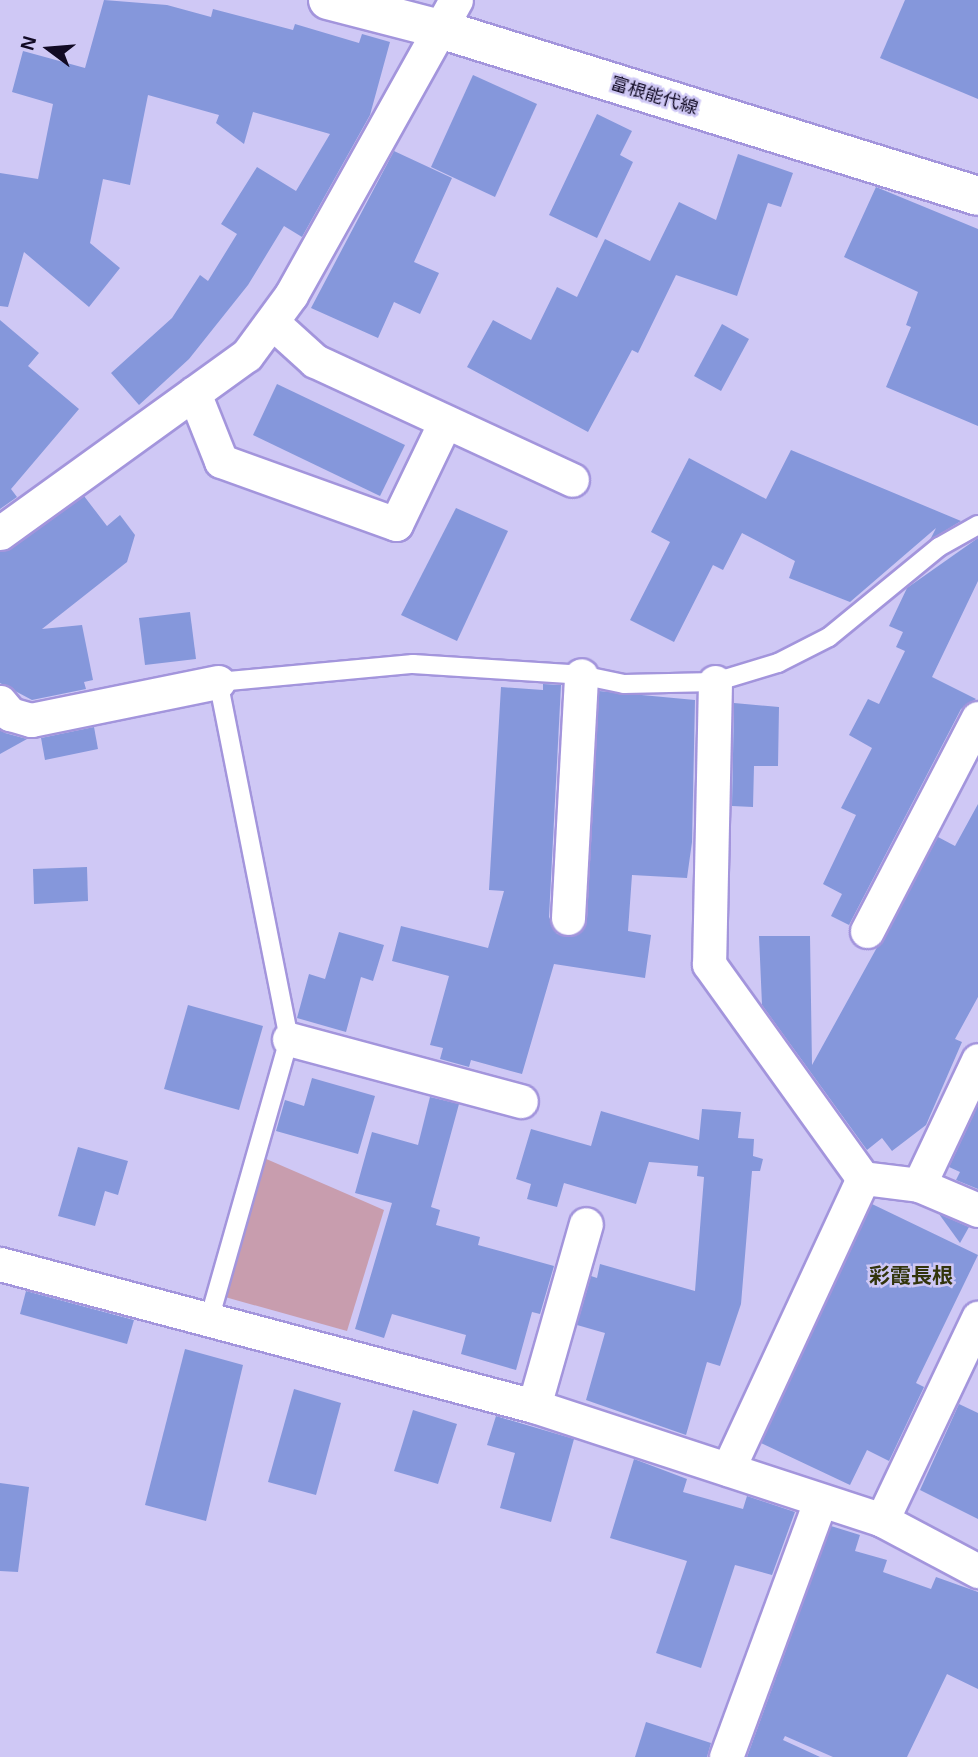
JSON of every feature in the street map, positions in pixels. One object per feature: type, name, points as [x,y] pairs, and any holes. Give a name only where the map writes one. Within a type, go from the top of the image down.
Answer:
[{"type":"main road","name":"富根能代線","points":[[328,0],[448,15],[978,196]]},
{"type":"street","points":[[0,533],[247,355],[272,322],[448,15]]},
{"type":"street","points":[[272,322],[315,361],[572,480]]},
{"type":"street","points":[[194,393],[221,461],[396,524],[445,422]]},
{"type":"street","points":[[568,918],[581,675]]},
{"type":"street","points":[[0,702],[10,713],[32,720],[218,682]]},
{"type":"street","points":[[715,682],[709,964],[863,1178],[919,1185],[978,1210]]},
{"type":"street","points":[[867,931],[978,718]]},
{"type":"street","points":[[289,1040],[521,1101]]},
{"type":"street","points":[[919,1185],[978,1060]]},
{"type":"street","points":[[728,1469],[863,1178]]},
{"type":"street","points":[[534,1406],[586,1224]]},
{"type":"street","points":[[0,1264],[534,1406],[882,1520],[978,1571]]},
{"type":"street","points":[[882,1520],[978,1318]]},
{"type":"street","points":[[726,1757],[820,1501]]},
{"type":"lane","points":[[209,1320],[289,1040],[218,682],[413,664],[581,675],[625,684],[715,682],[778,663],[829,637],[939,548],[978,525]]},
{"type":"shaded area","points":[[264,1158],[384,1210],[347,1331],[225,1297]]},
{"type":"building","points":[[104,0],[167,5],[211,17],[213,9],[293,30],[295,24],[359,43],[362,34],[390,42],[370,115],[302,237],[284,226],[248,285],[189,359],[139,405],[111,373],[172,318],[200,275],[208,281],[237,234],[221,224],[257,167],[296,191],[330,134],[253,112],[244,144],[216,123],[219,115],[148,95],[130,185],[103,179],[90,243],[120,268],[89,307],[24,252],[8,307],[0,306],[0,173],[38,179],[53,104],[12,92],[23,51],[85,68]]},
{"type":"building","points":[[905,0],[978,0],[978,99],[880,58]]},
{"type":"building","points":[[473,75],[537,104],[495,197],[431,167]]},
{"type":"building","points":[[597,114],[632,131],[620,155],[633,162],[597,238],[549,215]]},
{"type":"building","points":[[394,151],[452,178],[414,262],[439,273],[420,314],[394,302],[378,338],[311,308]]},
{"type":"building","points":[[738,154],[793,173],[781,207],[768,203],[737,296],[676,275],[638,353],[632,350],[588,432],[467,367],[493,320],[531,340],[557,287],[577,297],[605,239],[650,261],[679,202],[716,220]]},
{"type":"building","points":[[876,187],[978,229],[978,426],[886,387],[911,327],[906,325],[918,292],[844,257]]},
{"type":"building","points":[[0,320],[39,353],[28,366],[79,409],[11,489],[17,497],[0,509]]},
{"type":"building","points":[[722,324],[749,339],[721,391],[694,376]]},
{"type":"building","points":[[277,384],[405,445],[380,496],[253,435]]},
{"type":"building","points":[[791,450],[961,521],[930,540],[936,528],[850,602],[789,578],[795,561],[742,533],[723,570],[713,565],[674,642],[630,620],[670,542],[651,532],[689,458],[766,499]]},
{"type":"building","points":[[84,496],[107,526],[120,515],[135,535],[127,562],[42,629],[82,625],[93,680],[84,682],[86,689],[32,700],[0,683],[0,552]]},
{"type":"building","points":[[456,508],[508,531],[457,641],[401,615]]},
{"type":"building","points":[[978,538],[978,581],[932,677],[976,699],[961,709],[849,925],[831,916],[842,894],[823,884],[856,815],[841,808],[872,748],[849,735],[868,699],[879,704],[905,651],[896,647],[903,632],[889,626],[907,588]]},
{"type":"building","points":[[190,612],[196,659],[145,665],[139,618]]},
{"type":"building","points":[[543,684],[561,685],[549,917],[557,934],[576,935],[587,919],[599,691],[695,700],[692,842],[687,878],[632,875],[628,931],[651,935],[645,978],[554,964],[522,1074],[471,1060],[469,1067],[440,1059],[443,1048],[430,1045],[449,976],[392,961],[401,926],[488,948],[504,891],[489,890],[501,687],[543,690]]},
{"type":"building","points":[[734,703],[779,707],[778,766],[754,766],[753,807],[732,806]]},
{"type":"building","points":[[94,727],[98,749],[45,760],[41,738]]},
{"type":"building","points":[[0,730],[5,733],[27,739],[0,754]]},
{"type":"building","points":[[978,804],[978,997],[955,1039],[962,1042],[926,1125],[892,1151],[882,1138],[867,1150],[762,1005],[759,936],[810,936],[812,1065],[938,837],[955,846]]},
{"type":"building","points":[[87,867],[88,901],[34,904],[33,869]]},
{"type":"building","points":[[339,932],[384,945],[373,981],[361,977],[346,1032],[297,1018],[309,974],[325,979]]},
{"type":"building","points":[[188,1005],[263,1026],[239,1110],[164,1089]]},
{"type":"building","points":[[312,1078],[375,1096],[358,1154],[276,1131],[285,1100],[304,1106]]},
{"type":"building","points":[[430,1097],[459,1104],[431,1207],[440,1210],[436,1225],[480,1237],[478,1245],[554,1266],[540,1314],[532,1312],[516,1370],[461,1354],[466,1335],[392,1314],[384,1338],[355,1329],[392,1203],[355,1193],[372,1132],[418,1145]]},
{"type":"building","points":[[978,1105],[978,1189],[956,1180],[960,1172],[949,1167]]},
{"type":"building","points":[[702,1109],[741,1112],[738,1138],[754,1139],[753,1156],[763,1159],[760,1171],[752,1171],[741,1304],[720,1366],[707,1362],[686,1435],[586,1400],[605,1333],[577,1325],[591,1276],[597,1278],[600,1264],[695,1291],[704,1177],[697,1176],[698,1166],[649,1162],[636,1204],[564,1183],[557,1207],[527,1199],[531,1184],[516,1179],[531,1129],[591,1146],[601,1111],[699,1140]]},
{"type":"building","points":[[78,1147],[128,1161],[118,1195],[105,1191],[95,1226],[58,1216]]},
{"type":"building","points":[[872,1204],[978,1255],[916,1383],[924,1387],[889,1461],[867,1450],[850,1485],[761,1443]]},
{"type":"building","points":[[939,1214],[969,1227],[960,1243]]},
{"type":"building","points":[[26,1291],[134,1320],[127,1344],[20,1314]]},
{"type":"building","points":[[185,1349],[243,1365],[206,1521],[145,1505]]},
{"type":"building","points":[[294,1389],[341,1403],[316,1495],[268,1482]]},
{"type":"building","points":[[959,1404],[978,1413],[978,1519],[920,1490]]},
{"type":"building","points":[[413,1410],[457,1424],[438,1484],[394,1471]]},
{"type":"building","points":[[496,1416],[574,1439],[551,1522],[500,1508],[515,1453],[487,1445]]},
{"type":"building","points":[[634,1459],[687,1479],[683,1492],[743,1509],[747,1496],[795,1512],[772,1575],[735,1565],[701,1668],[656,1653],[687,1561],[610,1538]]},
{"type":"building","points":[[0,1483],[29,1487],[18,1572],[0,1571]]},
{"type":"building","points":[[831,1526],[860,1535],[855,1551],[887,1560],[883,1572],[931,1589],[936,1577],[978,1592],[978,1689],[947,1674],[907,1757],[833,1757],[785,1736],[783,1740],[820,1757],[747,1757]]},
{"type":"building","points":[[646,1722],[711,1743],[707,1757],[635,1757]]},
{"type":"district","name":"彩霞長根","points":[[911,1276]]}]
